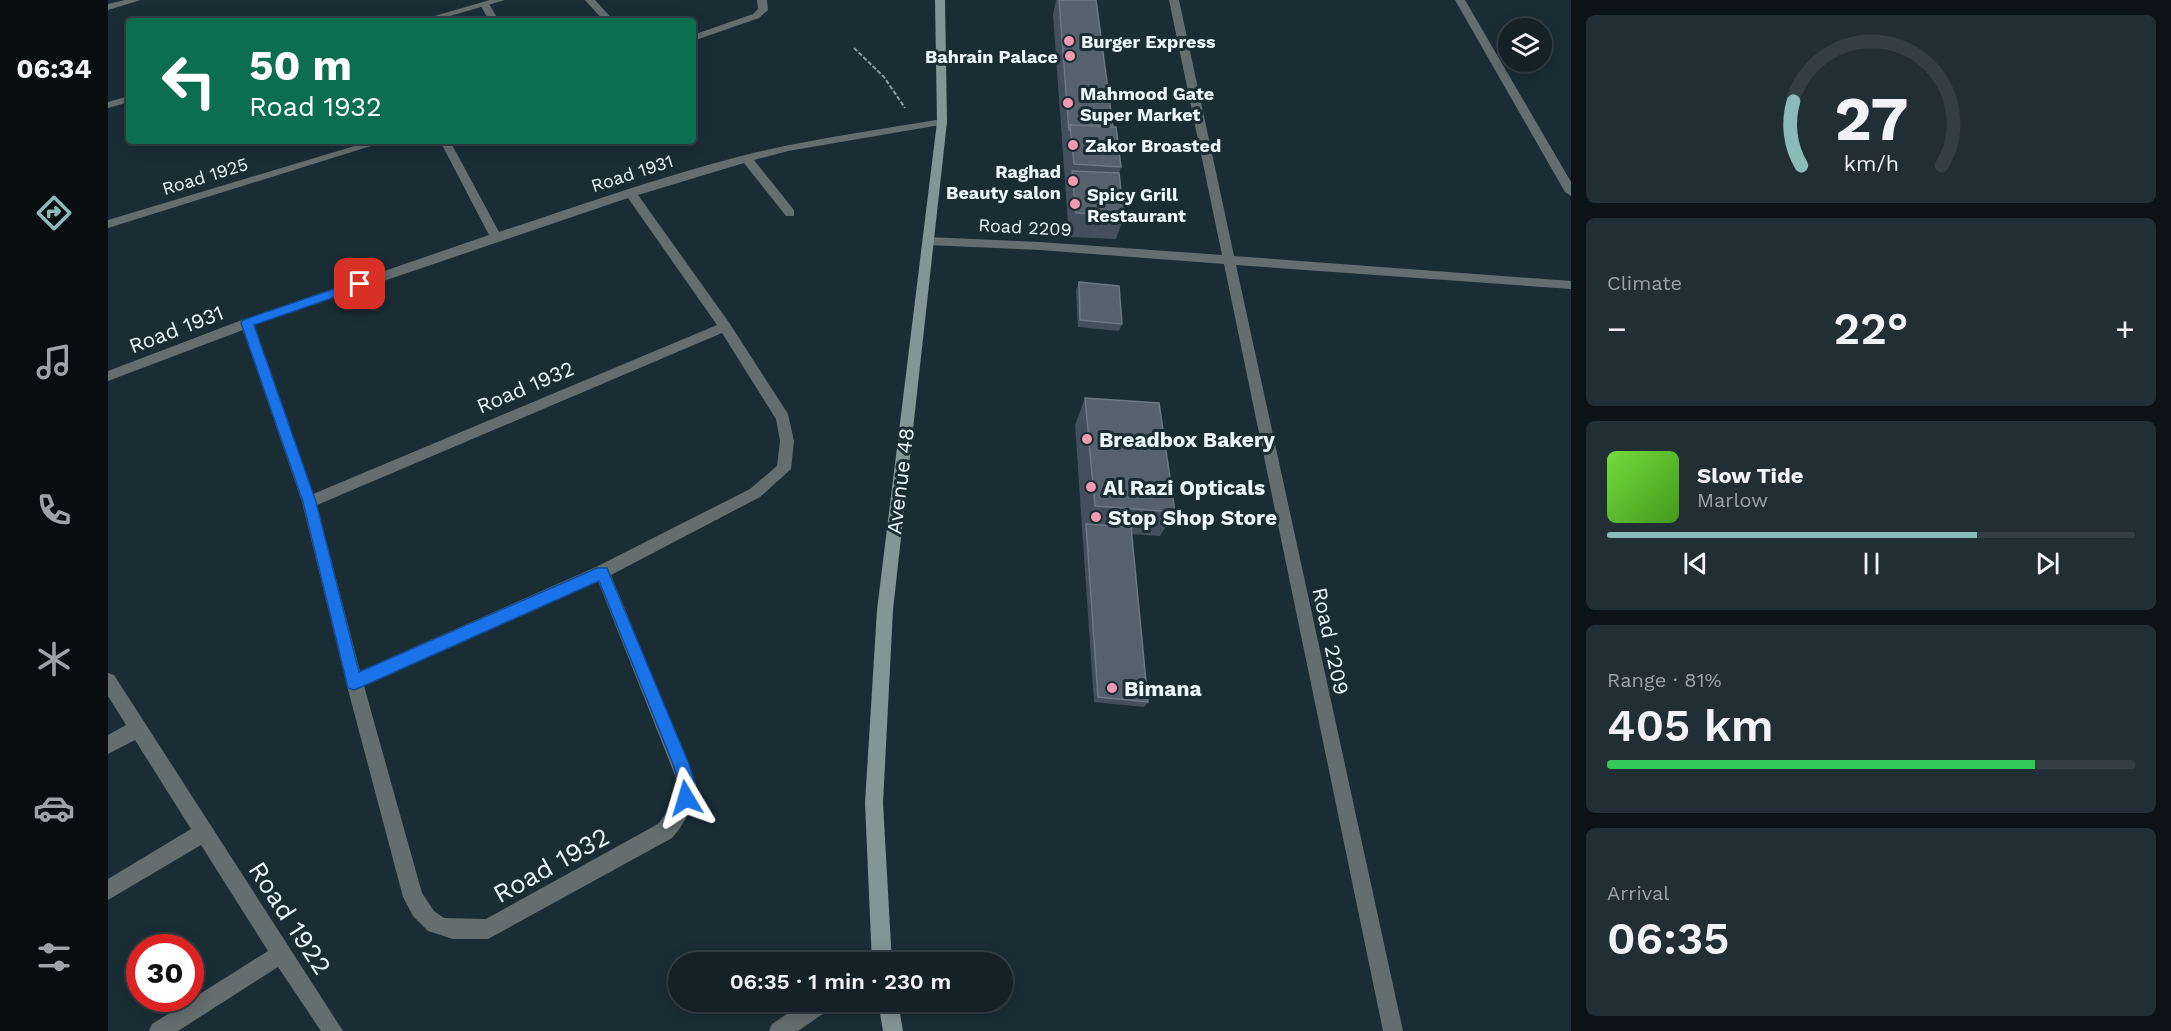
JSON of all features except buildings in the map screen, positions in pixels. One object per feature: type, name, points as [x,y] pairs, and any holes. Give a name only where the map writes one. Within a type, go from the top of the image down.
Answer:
[{"type":"street","points":[[108,7],[136,0]]},
{"type":"street","points":[[433,18],[500,0]]},
{"type":"street","points":[[590,0],[606,18]]},
{"type":"street","points":[[696,37],[756,16],[763,10],[762,0]]},
{"type":"street","name":"Avenue 48","points":[[881,952],[874,803],[884,621],[942,122],[940,0]]},
{"type":"street","name":"Road 2209","points":[[1174,0],[1393,1031]]},
{"type":"street","points":[[1460,0],[1571,192]]},
{"type":"street","points":[[485,4],[492,18]]},
{"type":"street","points":[[108,105],[126,100]]},
{"type":"street","name":"Road 1931","points":[[108,376],[247,323],[630,192],[746,158],[942,122]]},
{"type":"street","name":"Road 1925","points":[[108,224],[372,144]]},
{"type":"street","points":[[447,144],[496,237]]},
{"type":"street","points":[[746,158],[790,213]]},
{"type":"street","points":[[354,682],[602,572],[754,493],[784,469],[787,441],[783,418],[725,327],[630,192]]},
{"type":"street","name":"Road 2209","points":[[928,241],[1571,285]]},
{"type":"street","name":"Road 1932","points":[[247,323],[309,502],[354,682],[413,897],[421,915],[439,927],[462,931],[488,929],[665,831],[680,816],[686,798],[687,783],[681,764],[602,572]]},
{"type":"street","name":"Road 1932","points":[[309,502],[725,327]]},
{"type":"street","name":"Road 1922","points":[[108,681],[203,833],[333,1031]]},
{"type":"street","points":[[108,745],[137,729]]},
{"type":"street","points":[[108,890],[203,833]]},
{"type":"street","points":[[159,1031],[281,954]]},
{"type":"street","points":[[779,1031],[808,1012]]},
{"type":"street","points":[[890,1012],[893,1031]]},
{"type":"path","points":[[854,48],[884,77],[918,125]]},
{"type":"place","name":"Burger Express","points":[[1069,41]]},
{"type":"place","name":"Bahrain Palace","points":[[1070,56]]},
{"type":"place","name":"Mahmood Gate Super Market","points":[[1068,103]]},
{"type":"place","name":"Zakor Broasted","points":[[1073,145]]},
{"type":"place","name":"Raghad Beauty salon","points":[[1073,181]]},
{"type":"place","name":"Spicy Grill Restaurant","points":[[1075,204]]},
{"type":"place","name":"Breadbox Bakery","points":[[1087,439]]},
{"type":"place","name":"Al Razi Opticals","points":[[1091,487]]},
{"type":"place","name":"Stop Shop Store","points":[[1096,517]]},
{"type":"place","name":"Bimana","points":[[1112,688]]},
{"type":"route","points":[[360,284],[247,323],[309,502],[354,682],[602,572],[681,764],[687,783],[686,798]]}]
